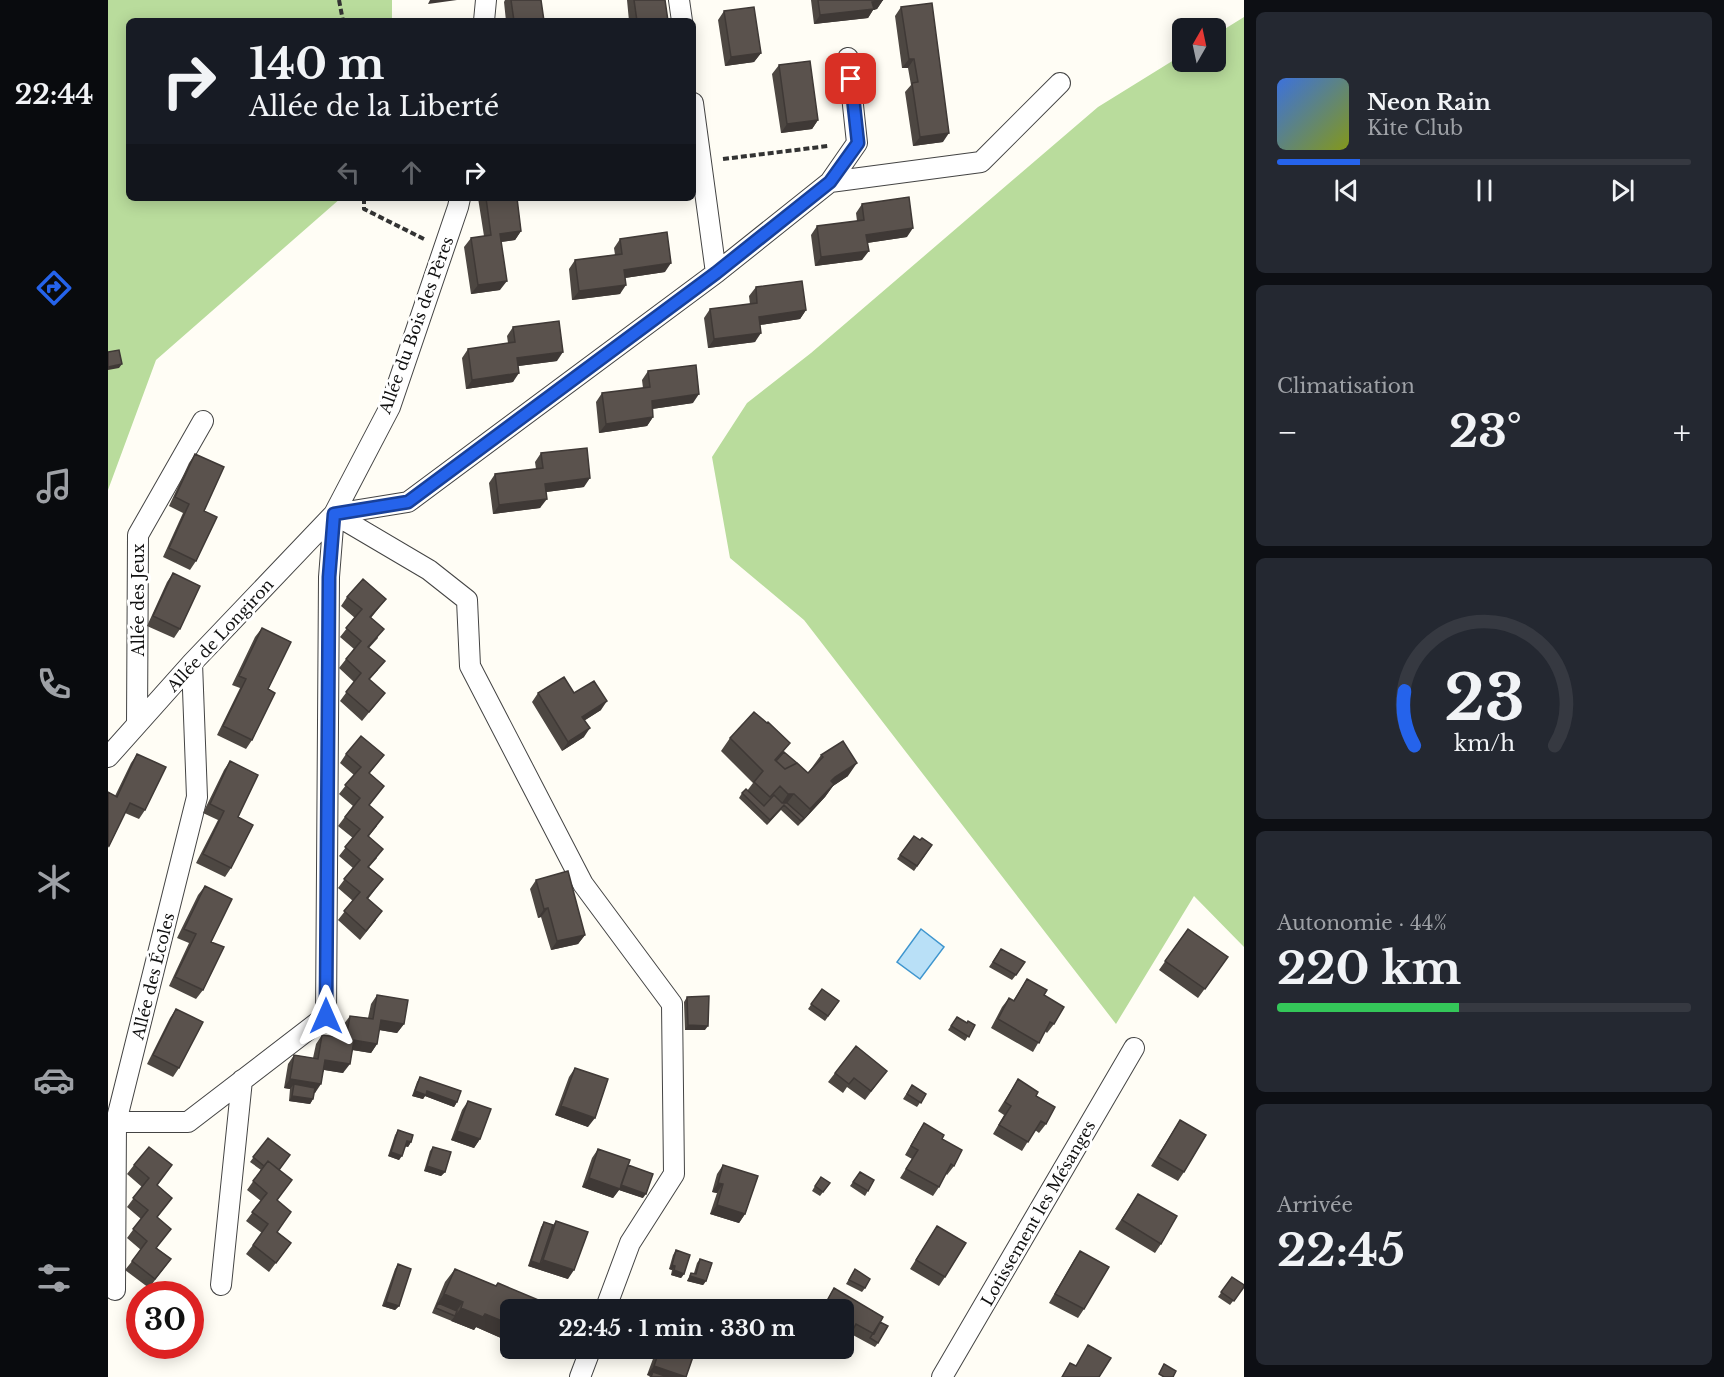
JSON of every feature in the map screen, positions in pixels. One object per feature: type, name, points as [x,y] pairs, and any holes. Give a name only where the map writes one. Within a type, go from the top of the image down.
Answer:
[{"type":"street","points":[[484,18],[486,0]]},
{"type":"street","points":[[679,0],[682,18]]},
{"type":"street","points":[[334,514],[408,502],[716,273],[830,182],[858,143],[848,58]]},
{"type":"street","points":[[830,182],[981,162],[1060,83]]},
{"type":"street","points":[[696,125],[716,273]]},
{"type":"street","name":"Allée du Bois des Pères","points":[[334,514],[390,407],[459,201]]},
{"type":"street","name":"Allée des Jeux","points":[[137,724],[138,535],[203,421]]},
{"type":"street","points":[[334,514],[429,570],[466,600],[470,666],[583,884],[672,1004],[674,1174],[630,1243],[609,1299]]},
{"type":"street","points":[[116,1122],[188,1122],[326,1016],[329,577],[334,514]]},
{"type":"street","name":"Allée de Longiron","points":[[108,757],[192,663],[334,514]]},
{"type":"street","name":"Allée des Écoles","points":[[115,1290],[116,1122],[197,797],[192,663]]},
{"type":"street","name":"Lotissement les Mésanges","points":[[942,1377],[1134,1048]]},
{"type":"street","points":[[221,1285],[242,1080]]},
{"type":"street","points":[[580,1377],[587,1359]]},
{"type":"path","points":[[339,0],[342,18]]},
{"type":"path","points":[[701,162],[858,143]]},
{"type":"path","points":[[364,201],[364,208],[444,249]]},
{"type":"green space","points":[[108,0],[392,0],[392,18],[126,18],[126,201],[338,201],[156,360],[108,490]]},
{"type":"green space","points":[[1244,17],[1244,947],[1194,896],[1116,1024],[804,620],[730,558],[712,457],[747,403],[811,353],[1098,107],[1172,61],[1172,72],[1226,72],[1226,28]]},
{"type":"water","points":[[921,929],[944,947],[920,979],[897,962]]},
{"type":"building","points":[[511,0],[541,0],[544,18],[514,18]]},
{"type":"building","points":[[634,0],[665,0],[668,18],[637,18]]},
{"type":"building","points":[[818,0],[883,0],[872,2],[874,9],[820,15]]},
{"type":"building","points":[[932,3],[949,133],[920,137],[912,83],[918,82],[914,59],[909,59],[901,7]]},
{"type":"building","points":[[754,7],[761,53],[731,57],[724,11]]},
{"type":"building","points":[[810,61],[818,120],[787,124],[779,65]]},
{"type":"building","points":[[909,197],[913,228],[866,235],[869,251],[821,257],[817,226],[864,220],[862,204]]},
{"type":"building","points":[[486,201],[517,201],[521,231],[500,234],[507,281],[478,285],[471,238],[491,235]]},
{"type":"building","points":[[667,232],[671,263],[624,270],[626,285],[579,291],[575,260],[622,254],[620,239]]},
{"type":"building","points":[[802,281],[806,310],[759,317],[761,333],[714,339],[710,309],[757,303],[756,287]]},
{"type":"building","points":[[559,321],[563,352],[517,358],[519,373],[472,380],[468,349],[515,342],[513,327]]},
{"type":"building","points":[[119,350],[122,364],[108,367],[108,352]]},
{"type":"building","points":[[696,365],[699,394],[652,401],[653,417],[606,424],[602,393],[650,387],[648,371]]},
{"type":"building","points":[[587,448],[590,478],[545,484],[547,499],[499,505],[495,474],[543,468],[541,453]]},
{"type":"building","points":[[195,454],[224,467],[204,511],[217,517],[196,561],[169,548],[189,504],[175,497]]},
{"type":"building","points":[[173,573],[200,586],[180,629],[153,616]]},
{"type":"building","points":[[363,579],[386,599],[370,617],[384,629],[368,647],[385,661],[369,679],[385,693],[369,712],[346,692],[361,673],[346,659],[361,641],[346,628],[362,609],[347,597]]},
{"type":"building","points":[[262,628],[291,642],[268,689],[275,693],[252,740],[223,726],[246,679],[239,676]]},
{"type":"building","points":[[564,677],[574,693],[594,681],[607,701],[582,717],[590,728],[568,742],[538,693]]},
{"type":"building","points":[[754,712],[790,743],[775,760],[785,769],[797,763],[808,773],[823,757],[821,755],[843,741],[857,763],[835,777],[831,781],[834,784],[810,809],[794,794],[788,794],[780,786],[770,797],[754,782],[763,771],[730,738]]},
{"type":"building","points":[[361,736],[384,755],[369,773],[384,786],[369,805],[383,817],[368,836],[383,849],[368,867],[383,879],[367,898],[382,911],[366,931],[344,911],[360,892],[344,879],[360,860],[345,847],[360,829],[345,817],[360,798],[345,785],[361,767],[346,754]]},
{"type":"building","points":[[784,752],[797,763],[785,769],[776,761]]},
{"type":"building","points":[[137,754],[166,767],[145,810],[130,803],[109,846],[108,792],[117,797]]},
{"type":"building","points":[[230,761],[258,775],[238,817],[253,825],[231,868],[203,854],[224,811],[210,804]]},
{"type":"building","points":[[746,789],[764,806],[774,795],[804,818],[801,821],[784,805],[770,820],[742,793]]},
{"type":"building","points":[[914,836],[932,845],[917,866],[900,855]]},
{"type":"building","points":[[568,871],[585,935],[557,941],[548,908],[544,909],[536,880]]},
{"type":"building","points":[[205,886],[232,899],[211,942],[224,947],[203,990],[175,977],[196,934],[184,929]]},
{"type":"building","points":[[1188,929],[1228,957],[1205,989],[1165,961]]},
{"type":"building","points":[[1001,949],[1025,962],[1016,975],[993,962]]},
{"type":"building","points":[[1027,979],[1047,990],[1044,995],[1064,1007],[1054,1024],[1050,1022],[1039,1043],[998,1019],[1009,998],[1014,1001]]},
{"type":"building","points":[[822,989],[839,1001],[828,1016],[811,1004]]},
{"type":"building","points":[[377,995],[408,1000],[404,1024],[381,1020],[377,1044],[354,1040],[350,1064],[325,1060],[321,1084],[290,1079],[294,1055],[318,1059],[322,1035],[346,1038],[350,1016],[373,1019]]},
{"type":"building","points":[[709,996],[708,1026],[688,1025],[687,997]]},
{"type":"building","points":[[176,1009],[203,1022],[179,1068],[153,1055]]},
{"type":"building","points":[[957,1017],[975,1025],[969,1037],[951,1026]]},
{"type":"building","points":[[856,1046],[887,1071],[871,1091],[854,1078],[849,1084],[835,1073]]},
{"type":"building","points":[[575,1068],[608,1079],[595,1118],[561,1106]]},
{"type":"building","points":[[420,1077],[461,1091],[457,1102],[427,1091],[426,1095],[415,1091]]},
{"type":"building","points":[[1018,1079],[1038,1092],[1036,1096],[1055,1107],[1046,1124],[1041,1121],[1028,1142],[999,1125],[1011,1106],[1005,1102]]},
{"type":"building","points":[[294,1084],[315,1088],[313,1099],[292,1096]]},
{"type":"building","points":[[912,1085],[926,1094],[921,1103],[907,1094]]},
{"type":"building","points":[[468,1101],[491,1109],[480,1139],[457,1131]]},
{"type":"building","points":[[1180,1120],[1206,1135],[1184,1172],[1158,1157]]},
{"type":"building","points":[[924,1123],[944,1135],[942,1139],[962,1150],[954,1166],[951,1164],[939,1187],[906,1169],[918,1150],[911,1146]]},
{"type":"building","points":[[398,1130],[413,1135],[411,1142],[407,1141],[402,1156],[391,1152]]},
{"type":"building","points":[[268,1138],[290,1155],[279,1170],[268,1161],[264,1166],[253,1157]]},
{"type":"building","points":[[149,1147],[172,1165],[157,1185],[172,1198],[157,1217],[171,1229],[156,1248],[171,1259],[155,1279],[132,1261],[147,1241],[133,1229],[148,1210],[133,1198],[149,1178],[134,1165]]},
{"type":"building","points":[[433,1147],[451,1152],[445,1172],[427,1166]]},
{"type":"building","points":[[598,1149],[630,1160],[620,1189],[589,1178]]},
{"type":"building","points":[[268,1161],[292,1180],[277,1200],[291,1212],[277,1232],[291,1243],[276,1263],[253,1245],[268,1224],[252,1212],[267,1193],[253,1181]]},
{"type":"building","points":[[628,1165],[653,1174],[646,1194],[621,1185]]},
{"type":"building","points":[[723,1165],[758,1176],[745,1214],[717,1205],[723,1184],[718,1183]]},
{"type":"building","points":[[860,1172],[874,1180],[868,1191],[853,1182]]},
{"type":"building","points":[[821,1177],[830,1183],[823,1192],[815,1186]]},
{"type":"building","points":[[1138,1194],[1177,1216],[1161,1244],[1122,1220]]},
{"type":"building","points":[[556,1221],[588,1232],[574,1270],[543,1260]]},
{"type":"building","points":[[544,1222],[553,1225],[540,1264],[531,1261]]},
{"type":"building","points":[[937,1226],[966,1243],[945,1277],[916,1260]]},
{"type":"building","points":[[676,1250],[690,1255],[684,1274],[674,1270],[675,1266],[672,1265]]},
{"type":"building","points":[[1080,1251],[1109,1267],[1084,1309],[1055,1294]]},
{"type":"building","points":[[700,1259],[712,1263],[706,1281],[690,1276],[691,1273],[696,1274]]},
{"type":"building","points":[[398,1264],[411,1269],[399,1306],[386,1302]]},
{"type":"building","points":[[455,1269],[496,1286],[498,1283],[536,1299],[500,1299],[500,1320],[485,1314],[483,1317],[461,1308],[463,1302],[444,1294]]},
{"type":"building","points":[[855,1269],[870,1279],[865,1288],[849,1280]]},
{"type":"building","points":[[1232,1277],[1244,1285],[1234,1301],[1221,1292]]},
{"type":"building","points":[[834,1288],[853,1299],[828,1299]]},
{"type":"building","points":[[854,1300],[883,1317],[874,1334],[856,1324],[854,1328]]},
{"type":"building","points":[[438,1303],[457,1311],[455,1316],[436,1308]]},
{"type":"building","points":[[880,1322],[888,1326],[878,1343],[870,1338]]},
{"type":"building","points":[[1088,1345],[1111,1358],[1099,1377],[1062,1377],[1070,1363],[1076,1366]]},
{"type":"building","points":[[656,1359],[692,1359],[686,1377],[654,1366]]},
{"type":"building","points":[[1164,1364],[1176,1371],[1173,1377],[1164,1377],[1159,1374]]},
{"type":"building","points":[[653,1372],[668,1377],[651,1377]]},
{"type":"route","points":[[326,1016],[329,577],[334,514],[408,502],[716,273],[830,182],[858,143],[851,79]]}]
